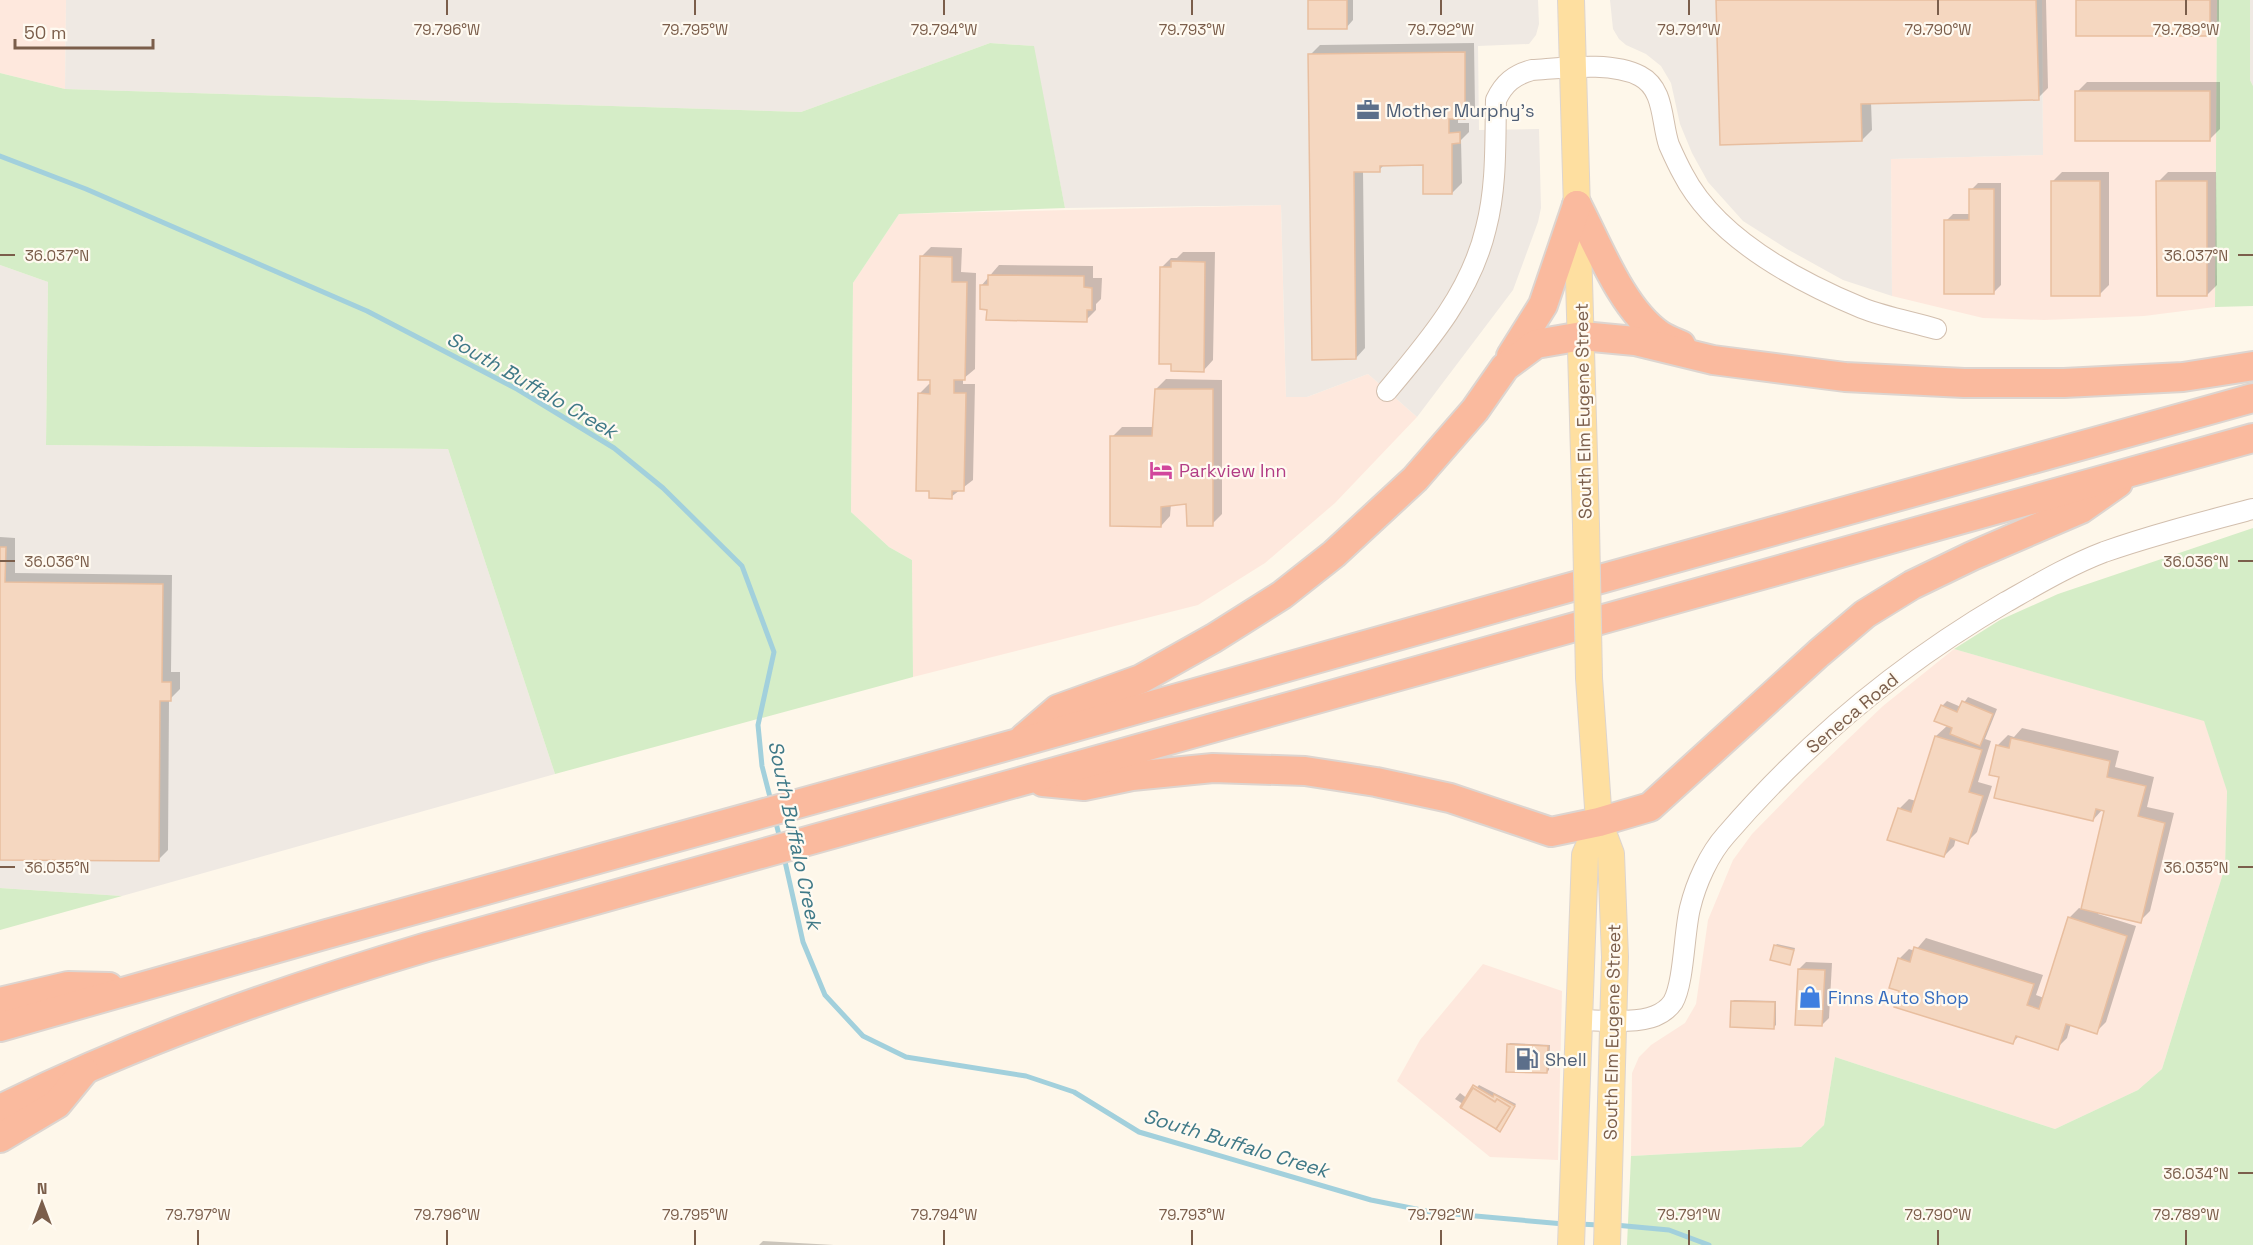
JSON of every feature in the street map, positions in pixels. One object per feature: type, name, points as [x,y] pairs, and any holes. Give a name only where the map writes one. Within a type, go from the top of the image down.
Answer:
[{"type":"highway","points":[[1577,205],[1622,293],[1635,310],[1659,334],[1713,360]]},
{"type":"highway","points":[[1018,743],[1058,709],[1141,679],[1214,638],[1282,595],[1334,554],[1415,479],[1474,410],[1505,367],[1543,305],[1577,205]]},
{"type":"highway","points":[[1505,367],[1536,344],[1582,336],[1635,341],[1713,360],[1845,377],[1964,383],[2064,383],[2183,377],[2253,366]]},
{"type":"highway","points":[[0,1027],[2253,398]]},
{"type":"highway","points":[[0,1109],[88,1066],[209,1018],[318,980],[427,947],[2253,438]]},
{"type":"highway","points":[[1029,780],[1084,786],[1132,776],[1173,771],[1222,768],[1305,771],[1376,782],[1450,798],[1551,832],[1599,822],[1650,807],[1865,614],[1912,585],[1972,556],[2081,509],[2134,471]]},
{"type":"highway","points":[[0,1002],[68,986],[144,987]]},
{"type":"highway","points":[[0,1138],[57,1104],[88,1066]]},
{"type":"main road","name":"South Elm Eugene Street","points":[[1571,0],[1582,336],[1589,678],[1599,822],[1611,854],[1615,957],[1608,1245]]},
{"type":"main road","name":"South Elm Eugene Street","points":[[1571,1245],[1585,855],[1599,822]]},
{"type":"street","points":[[1387,391],[1429,342],[1459,296],[1487,227],[1493,188],[1496,100],[1501,89],[1518,74],[1532,70],[1621,68],[1642,77],[1657,93],[1669,145],[1684,176],[1710,214],[1737,239],[1801,279],[1863,308],[1936,329]]},
{"type":"street","name":"Seneca Road","points":[[1578,1020],[1639,1020],[1653,1017],[1672,1004],[1679,980],[1690,907],[1709,860],[1748,809],[1859,703],[1922,656],[2047,579],[2102,553],[2164,533],[2253,509]]},
{"type":"shaded area","points":[[0,0],[66,0],[65,89],[0,73]]},
{"type":"shaded area","points":[[66,0],[1538,0],[1539,24],[1536,35],[1529,44],[1478,46],[1479,130],[1539,129],[1541,208],[1513,290],[1417,417],[1368,374],[1307,397],[1286,397],[1281,205],[1065,208],[1033,46],[990,43],[801,112],[65,89]]},
{"type":"shaded area","points":[[1610,0],[2042,0],[2043,155],[1891,159],[1892,296],[1843,280],[1743,221],[1708,182],[1692,153],[1680,124],[1671,83],[1661,66],[1646,54],[1626,45],[1619,39],[1613,29]]},
{"type":"shaded area","points":[[2042,0],[2217,0],[2215,307],[2144,316],[2044,320],[1983,318],[1892,296],[1891,159],[2043,155]]},
{"type":"shaded area","points":[[2250,0],[2253,0],[2253,86],[2250,80]]},
{"type":"shaded area","points":[[1281,205],[1286,397],[1307,397],[1368,374],[1417,417],[1335,503],[1265,563],[1198,605],[913,677],[912,560],[889,547],[851,512],[853,283],[899,214]]},
{"type":"shaded area","points":[[0,265],[48,282],[46,445],[448,449],[555,774],[122,896],[0,888]]},
{"type":"shaded area","points":[[1954,649],[2204,720],[2227,790],[2225,867],[2162,1069],[2138,1090],[2055,1129],[1835,1057],[1824,1125],[1801,1147],[1631,1156],[1632,1073],[1639,1057],[1651,1045],[1685,1023],[1696,1004],[1708,920],[1733,860],[1752,834],[1806,779],[1883,706]]},
{"type":"shaded area","points":[[1483,964],[1562,991],[1558,1160],[1490,1157],[1397,1081],[1420,1040]]},
{"type":"green space","points":[[2217,0],[2250,0],[2250,80],[2253,86],[2253,306],[2215,307]]},
{"type":"green space","points":[[990,43],[1034,46],[1065,208],[899,214],[853,283],[851,512],[889,547],[912,560],[913,677],[555,774],[448,449],[46,445],[48,282],[0,265],[0,73],[65,89],[801,112]]},
{"type":"green space","points":[[2253,528],[2253,1245],[1627,1245],[1631,1156],[1801,1147],[1824,1125],[1835,1057],[2055,1129],[2138,1090],[2162,1069],[2225,867],[2227,791],[2204,721],[1954,649],[2000,620],[2058,594]]},
{"type":"green space","points":[[0,888],[122,896],[0,930]]},
{"type":"building","points":[[1308,0],[1347,0],[1347,29],[1308,29]]},
{"type":"building","points":[[1716,0],[2036,0],[2039,100],[1861,104],[1862,141],[1720,145]]},
{"type":"building","points":[[2076,0],[2210,0],[2210,36],[2076,36]]},
{"type":"building","points":[[1465,52],[1465,119],[1449,119],[1449,133],[1460,132],[1460,143],[1452,144],[1452,194],[1423,194],[1423,165],[1380,166],[1380,172],[1354,172],[1356,359],[1312,360],[1308,54]]},
{"type":"building","points":[[2075,91],[2210,91],[2210,141],[2075,141]]},
{"type":"building","points":[[2051,181],[2100,181],[2100,296],[2051,296]]},
{"type":"building","points":[[2156,181],[2207,181],[2207,296],[2157,296]]},
{"type":"building","points":[[1969,189],[1994,189],[1994,294],[1944,294],[1944,220],[1969,220]]},
{"type":"building","points":[[920,256],[952,257],[952,282],[967,282],[965,380],[954,380],[954,393],[966,393],[964,491],[952,491],[952,499],[929,498],[929,491],[916,491],[918,393],[930,394],[930,380],[918,380]]},
{"type":"building","points":[[1171,261],[1205,262],[1204,372],[1171,371],[1171,364],[1159,364],[1160,267],[1171,267]]},
{"type":"building","points":[[988,275],[1084,276],[1084,287],[1092,288],[1092,310],[1087,310],[1087,322],[986,320],[987,310],[980,309],[980,285],[988,285]]},
{"type":"building","name":"Parkview Inn","points":[[1155,389],[1213,389],[1213,526],[1187,526],[1186,504],[1161,507],[1161,527],[1110,526],[1110,436],[1152,436]]},
{"type":"building","points":[[0,547],[6,547],[5,582],[163,584],[162,682],[171,682],[171,701],[160,701],[159,861],[0,860]]},
{"type":"building","points":[[1962,701],[1993,714],[1980,746],[1950,734],[1952,728],[1934,721],[1941,705],[1957,712]]},
{"type":"building","points":[[1935,736],[1982,750],[1969,792],[1983,796],[1968,844],[1950,838],[1944,857],[1887,840],[1898,808],[1911,812]]},
{"type":"building","points":[[2011,738],[2110,761],[2107,777],[2146,786],[2138,816],[2165,823],[2141,923],[2081,909],[2104,811],[2096,809],[2093,821],[1994,798],[1999,777],[1989,775],[1996,745],[2009,748]]},
{"type":"building","points":[[2068,917],[2127,936],[2097,1034],[2066,1024],[2058,1050],[2016,1036],[2013,1044],[1894,1007],[1899,991],[1889,988],[1898,958],[1910,962],[1914,947],[2034,984],[2027,1005],[2039,1009]]},
{"type":"building","points":[[1774,945],[1794,950],[1790,965],[1770,960]]},
{"type":"building","name":"Finns Auto Shop","points":[[1798,969],[1825,970],[1822,1026],[1795,1025]]},
{"type":"building","points":[[1731,1001],[1775,1002],[1774,1029],[1730,1027]]},
{"type":"building","name":"Shell","points":[[1507,1044],[1548,1046],[1547,1073],[1506,1072]]},
{"type":"building","points":[[1473,1085],[1515,1106],[1500,1132],[1496,1129],[1510,1107],[1497,1099],[1495,1102],[1473,1088],[1460,1107]]},
{"type":"building","points":[[1473,1088],[1495,1102],[1497,1099],[1510,1107],[1496,1129],[1461,1108]]},
{"type":"waterway","name":"South Buffalo Creek","points":[[0,156],[86,189],[367,311],[517,389],[614,448],[663,488],[742,566],[774,652],[758,725],[762,766],[771,801]]},
{"type":"waterway","name":"South Buffalo Creek","points":[[775,819],[780,839]]},
{"type":"waterway","name":"South Buffalo Creek","points":[[784,857],[803,942],[825,995],[863,1036],[906,1057],[1026,1076],[1074,1092],[1139,1132],[1371,1200],[1431,1212],[1564,1224]]},
{"type":"waterway","name":"South Buffalo Creek","points":[[1579,1224],[1599,1225]]},
{"type":"waterway","name":"South Buffalo Creek","points":[[1615,1225],[1669,1230],[1709,1245]]},
{"type":"place","name":"Mother Murphy's","points":[[1368,110]]},
{"type":"place","name":"Parkview Inn","points":[[1161,470]]},
{"type":"place","name":"Finns Auto Shop","points":[[1810,997]]},
{"type":"place","name":"Shell","points":[[1527,1059]]}]
